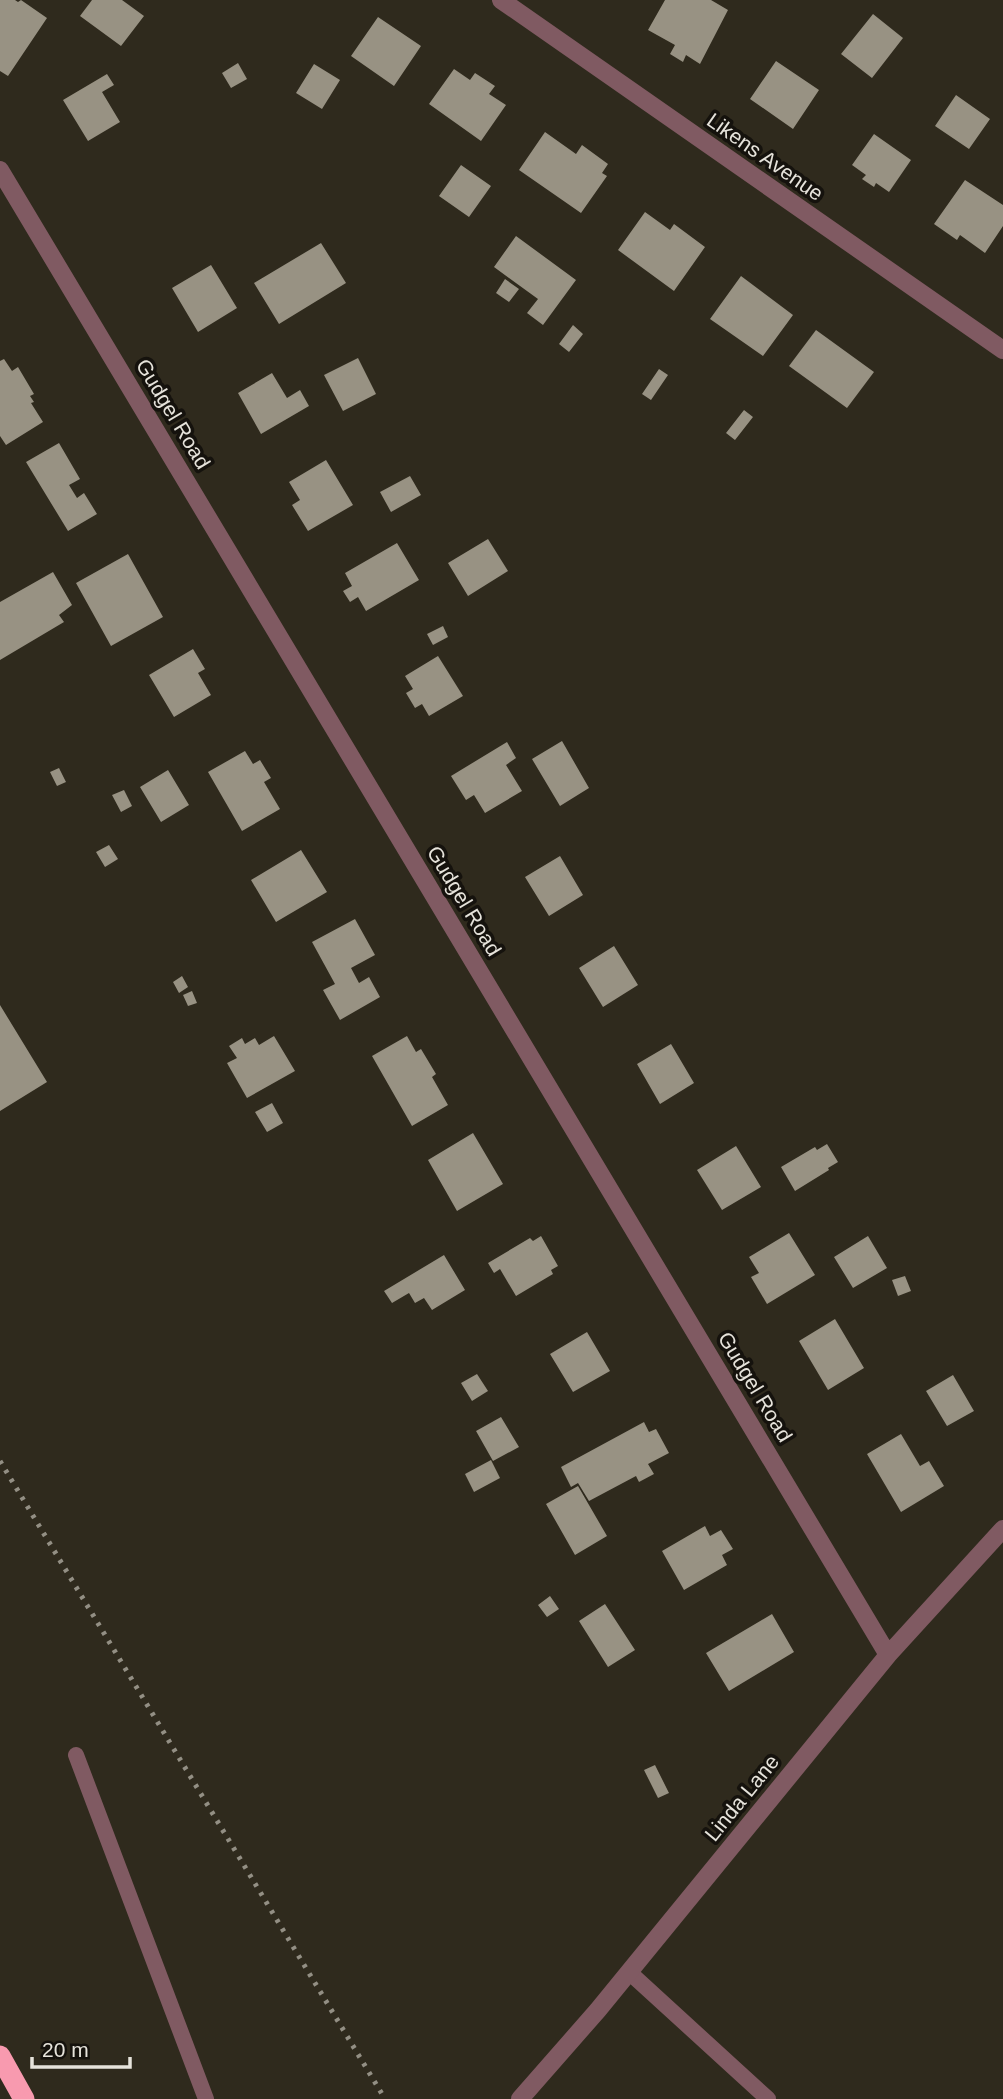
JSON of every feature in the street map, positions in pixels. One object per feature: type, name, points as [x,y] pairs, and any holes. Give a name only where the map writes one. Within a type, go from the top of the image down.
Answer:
[{"type":"highway","points":[[0,2056],[24,2099]]},
{"type":"street","name":"Likens Avenue","points":[[502,0],[1003,350]]},
{"type":"street","name":"Gudgel Road","points":[[0,170],[888,1655]]},
{"type":"street","name":"Linda Lane","points":[[520,2099],[629,1972],[888,1655],[1003,1530]]},
{"type":"lane","points":[[76,1755],[206,2099]]},
{"type":"lane","points":[[629,1972],[768,2099]]},
{"type":"building","points":[[0,0],[21,0],[47,18],[8,76],[0,71]]},
{"type":"building","points":[[92,0],[122,0],[144,16],[121,46],[80,16]]},
{"type":"building","points":[[665,0],[711,0],[728,10],[700,64],[686,55],[683,62],[670,54],[675,45],[648,30]]},
{"type":"building","points":[[873,14],[903,38],[872,78],[841,54]]},
{"type":"building","points":[[378,17],[421,46],[394,86],[351,56]]},
{"type":"building","points":[[776,61],[819,90],[793,129],[750,99]]},
{"type":"building","points":[[238,63],[247,79],[231,88],[222,73]]},
{"type":"building","points":[[314,64],[340,80],[322,109],[296,93]]},
{"type":"building","points":[[454,69],[470,80],[475,73],[495,86],[489,94],[506,105],[481,141],[429,104]]},
{"type":"building","points":[[107,74],[114,85],[102,92],[120,122],[88,141],[63,100]]},
{"type":"building","points":[[956,95],[990,119],[969,149],[935,126]]},
{"type":"building","points":[[545,132],[576,154],[582,145],[608,164],[602,173],[607,176],[581,213],[519,170]]},
{"type":"building","points":[[874,134],[911,160],[889,192],[876,183],[874,187],[862,179],[866,175],[852,165]]},
{"type":"building","points":[[461,165],[491,186],[469,217],[439,196]]},
{"type":"building","points":[[965,180],[1003,205],[1003,226],[985,253],[960,235],[957,240],[934,224]]},
{"type":"building","points":[[645,212],[670,230],[674,224],[705,247],[674,291],[618,250]]},
{"type":"building","points":[[516,236],[576,280],[543,325],[527,313],[538,299],[494,267]]},
{"type":"building","points":[[321,243],[346,283],[279,324],[254,283]]},
{"type":"building","points":[[211,265],[237,308],[198,332],[172,288]]},
{"type":"building","points":[[741,276],[793,315],[763,356],[710,319]]},
{"type":"building","points":[[505,279],[519,289],[509,302],[496,293]]},
{"type":"building","points":[[573,325],[583,334],[569,352],[559,344]]},
{"type":"building","points":[[816,330],[874,372],[847,408],[789,366]]},
{"type":"building","points":[[358,358],[376,394],[343,411],[324,375]]},
{"type":"building","points":[[4,359],[12,371],[18,367],[34,394],[30,396],[34,402],[31,403],[43,422],[6,445],[0,436],[0,361]]},
{"type":"building","points":[[659,369],[668,375],[651,400],[642,394]]},
{"type":"building","points":[[272,373],[287,398],[300,390],[309,406],[261,434],[238,393]]},
{"type":"building","points":[[744,410],[753,417],[735,440],[726,433]]},
{"type":"building","points":[[59,443],[80,479],[69,485],[77,498],[84,493],[97,514],[68,531],[26,462]]},
{"type":"building","points":[[326,460],[353,505],[308,531],[292,505],[300,500],[289,482]]},
{"type":"building","points":[[410,476],[421,495],[391,512],[380,492]]},
{"type":"building","points":[[488,539],[508,571],[468,596],[448,563]]},
{"type":"building","points":[[397,543],[419,580],[366,611],[358,597],[350,602],[343,591],[352,586],[345,573]]},
{"type":"building","points":[[128,554],[163,617],[111,646],[76,583]]},
{"type":"building","points":[[53,572],[72,605],[59,615],[64,622],[0,660],[0,602]]},
{"type":"building","points":[[443,626],[448,637],[433,645],[427,634]]},
{"type":"building","points":[[193,649],[205,669],[198,673],[211,695],[174,717],[149,675]]},
{"type":"building","points":[[438,656],[463,696],[429,716],[422,704],[415,708],[406,693],[413,689],[405,676]]},
{"type":"building","points":[[562,741],[589,788],[560,806],[532,759]]},
{"type":"building","points":[[507,742],[516,758],[506,765],[522,791],[485,813],[474,795],[466,800],[451,776]]},
{"type":"building","points":[[245,751],[253,764],[260,760],[271,778],[264,782],[280,809],[242,831],[208,772]]},
{"type":"building","points":[[59,768],[66,782],[57,786],[50,772]]},
{"type":"building","points":[[168,770],[189,805],[161,822],[140,787]]},
{"type":"building","points":[[124,790],[132,806],[121,812],[112,795]]},
{"type":"building","points":[[109,845],[118,859],[105,867],[96,852]]},
{"type":"building","points":[[301,850],[327,892],[276,922],[251,880]]},
{"type":"building","points":[[560,856],[583,895],[549,916],[525,877]]},
{"type":"building","points":[[355,919],[375,955],[351,968],[359,983],[369,977],[380,997],[340,1020],[323,990],[335,984],[312,942]]},
{"type":"building","points":[[614,946],[638,985],[603,1007],[579,968]]},
{"type":"building","points":[[182,976],[188,987],[179,993],[173,982]]},
{"type":"building","points":[[192,991],[197,1003],[188,1006],[183,995]]},
{"type":"building","points":[[0,1005],[47,1082],[0,1111]]},
{"type":"building","points":[[274,1036],[295,1071],[247,1098],[227,1063],[237,1058],[229,1046],[242,1038],[245,1044],[255,1038],[259,1045]]},
{"type":"building","points":[[407,1036],[416,1052],[421,1049],[436,1074],[432,1077],[448,1105],[412,1126],[372,1056]]},
{"type":"building","points":[[671,1044],[694,1083],[660,1104],[637,1064]]},
{"type":"building","points":[[272,1103],[283,1123],[267,1132],[255,1112]]},
{"type":"building","points":[[473,1133],[503,1184],[457,1211],[428,1160]]},
{"type":"building","points":[[827,1144],[838,1162],[795,1191],[781,1167],[815,1147],[817,1150]]},
{"type":"building","points":[[736,1146],[761,1187],[722,1210],[697,1170]]},
{"type":"building","points":[[789,1233],[815,1275],[767,1304],[751,1277],[759,1273],[749,1257]]},
{"type":"building","points":[[541,1236],[558,1266],[551,1270],[553,1274],[516,1296],[500,1269],[494,1273],[488,1263],[530,1238],[533,1241]]},
{"type":"building","points":[[868,1236],[887,1268],[853,1288],[834,1257]]},
{"type":"building","points":[[444,1255],[465,1290],[432,1310],[424,1298],[415,1303],[409,1293],[392,1303],[384,1291]]},
{"type":"building","points":[[905,1276],[911,1291],[898,1296],[892,1280]]},
{"type":"building","points":[[835,1319],[864,1368],[828,1390],[799,1341]]},
{"type":"building","points":[[587,1332],[610,1371],[573,1392],[550,1354]]},
{"type":"building","points":[[477,1374],[488,1391],[472,1401],[461,1383]]},
{"type":"building","points":[[953,1375],[974,1411],[947,1426],[926,1391]]},
{"type":"building","points":[[501,1417],[519,1447],[493,1461],[476,1431]]},
{"type":"building","points":[[644,1422],[649,1432],[656,1429],[669,1453],[648,1464],[654,1474],[639,1482],[636,1476],[589,1501],[578,1483],[571,1487],[561,1467]]},
{"type":"building","points":[[901,1434],[920,1466],[929,1461],[944,1486],[901,1512],[867,1454]]},
{"type":"building","points":[[491,1460],[500,1478],[474,1492],[465,1474]]},
{"type":"building","points":[[578,1486],[607,1536],[575,1555],[546,1504]]},
{"type":"building","points":[[705,1526],[710,1536],[721,1530],[733,1549],[722,1555],[727,1565],[684,1590],[662,1551]]},
{"type":"building","points":[[550,1596],[559,1609],[547,1617],[538,1605]]},
{"type":"building","points":[[605,1604],[635,1650],[608,1667],[579,1621]]},
{"type":"building","points":[[772,1614],[794,1652],[729,1691],[706,1653]]},
{"type":"building","points":[[655,1765],[669,1793],[658,1798],[644,1770]]},
{"type":"railway","points":[[0,1461],[385,2099]]}]
